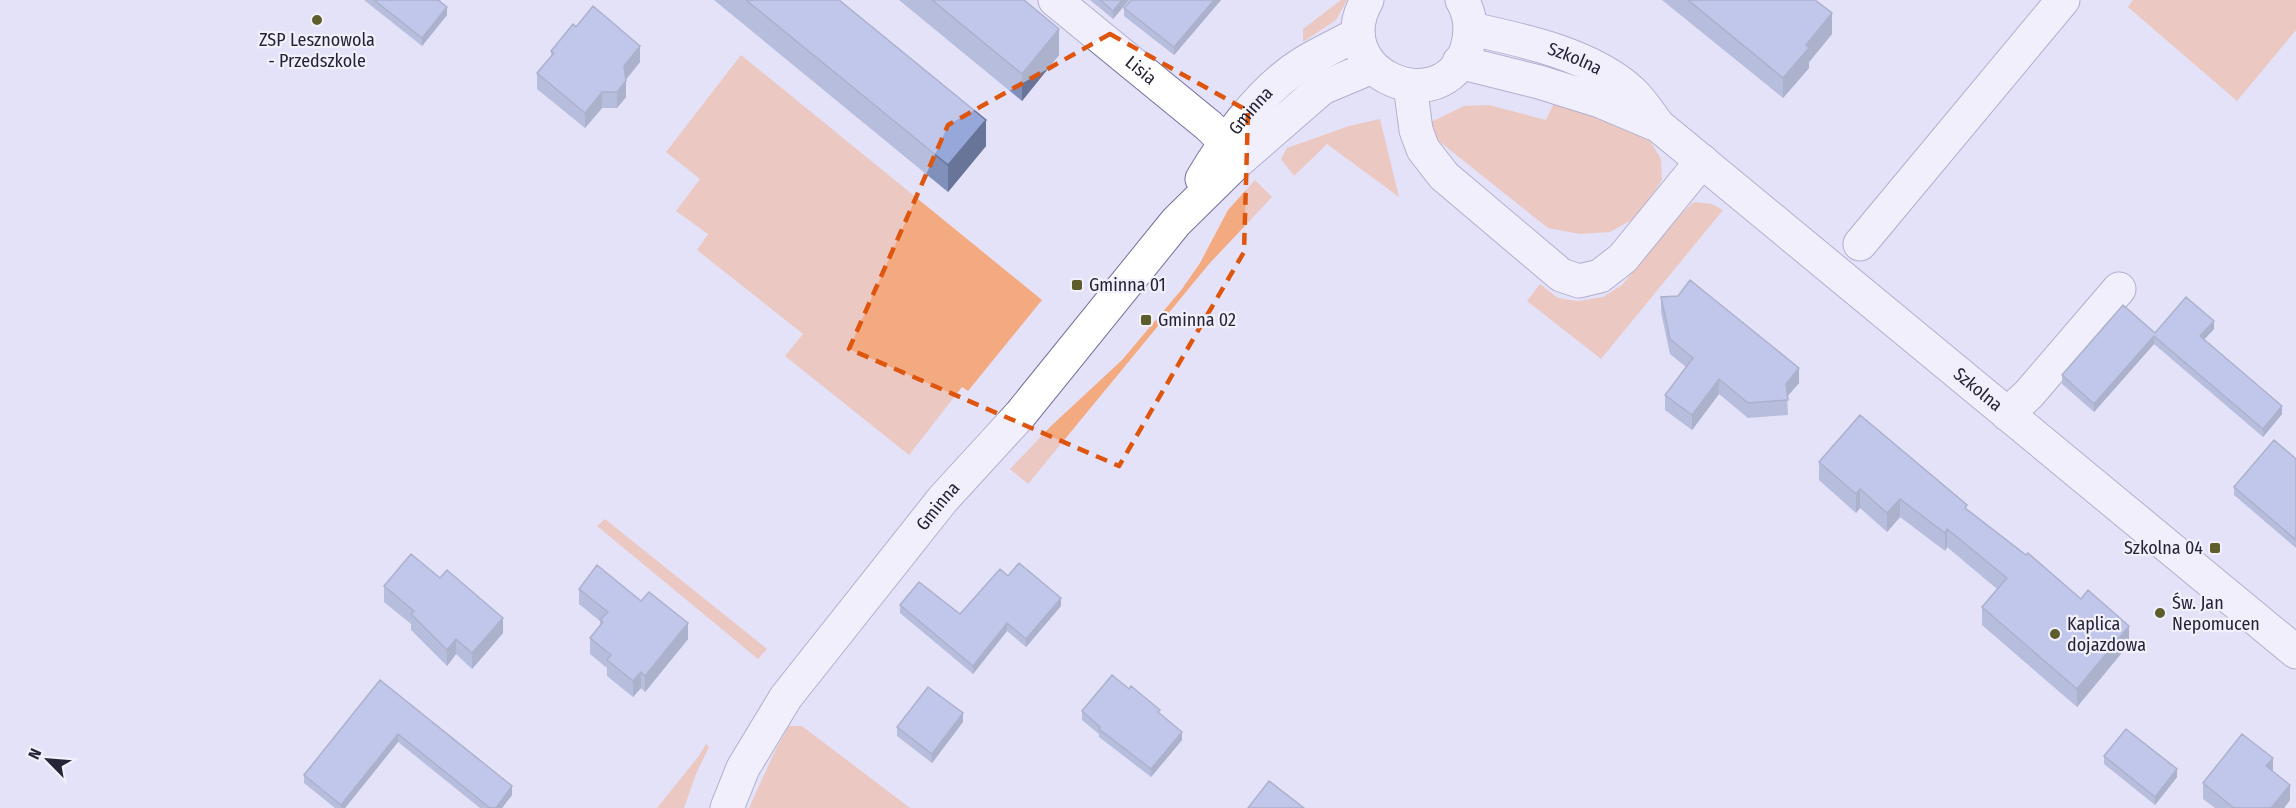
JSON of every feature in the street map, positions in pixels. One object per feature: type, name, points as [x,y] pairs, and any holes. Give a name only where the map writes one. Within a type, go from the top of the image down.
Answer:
[{"type":"street","name":"Lisia","points":[[1055,0],[1209,126],[1225,142]]},
{"type":"street","points":[[1367,0],[1359,20],[1358,34],[1362,51],[1372,67],[1389,80],[1410,85],[1419,86],[1437,81],[1453,70],[1466,52],[1466,15]]},
{"type":"street","points":[[1860,244],[2063,0]]},
{"type":"street","name":"Szkolna","points":[[1466,15],[1549,47],[1612,76],[1634,94],[1659,126],[2296,652]]},
{"type":"street","name":"Gminna","points":[[1176,222],[1225,142],[1278,82],[1304,62],[1358,34]]},
{"type":"street","name":"Szkolna","points":[[1459,62],[1539,82],[1600,101],[1659,126]]},
{"type":"street","name":"Gminna","points":[[727,808],[743,768],[786,696],[944,499],[1020,415],[1176,222],[1237,162],[1322,88],[1372,67]]},
{"type":"street","points":[[1410,85],[1416,130],[1423,149],[1444,176],[1561,275],[1579,281],[1600,276],[1623,258],[1702,161]]},
{"type":"street","points":[[2007,414],[2028,395],[2119,289]]},
{"type":"highlighted area","points":[[1110,34],[1248,111],[1244,252],[1119,466],[849,349],[948,125]]},
{"type":"shaded area","points":[[1341,0],[1347,0],[1336,20],[1303,42],[1303,29]]},
{"type":"shaded area","points":[[2133,0],[2296,0],[2296,30],[2237,101],[2128,7]]},
{"type":"shaded area","points":[[741,55],[1042,300],[968,391],[962,387],[909,455],[785,356],[803,334],[697,250],[708,234],[676,211],[700,179],[666,152]]},
{"type":"shaded area","points":[[1554,103],[1618,123],[1650,141],[1661,159],[1662,180],[1637,217],[1610,232],[1580,234],[1548,228],[1440,142],[1429,123],[1464,106],[1489,105],[1546,120]]},
{"type":"shaded area","points":[[1380,119],[1399,197],[1327,144],[1294,176],[1281,159],[1287,148],[1349,126]]},
{"type":"shaded area","points":[[1255,180],[1272,197],[1209,264],[1028,484],[1010,469],[1050,427],[1122,360],[1182,289],[1200,263],[1228,210]]},
{"type":"shaded area","points":[[1694,202],[1712,204],[1723,210],[1601,359],[1527,301],[1540,284],[1558,298],[1578,301],[1603,297],[1622,285]]},
{"type":"shaded area","points":[[605,519],[767,649],[758,659],[597,526]]},
{"type":"shaded area","points":[[789,726],[802,726],[910,808],[749,808]]},
{"type":"shaded area","points":[[706,744],[709,747],[684,808],[657,808],[698,757]]},
{"type":"building","points":[[374,0],[438,0],[447,7],[422,38]]},
{"type":"building","points":[[746,0],[839,0],[986,120],[948,165]]},
{"type":"building","points":[[932,0],[1024,0],[1059,29],[1022,74]]},
{"type":"building","points":[[1100,0],[1122,0],[1113,11]]},
{"type":"building","points":[[1131,0],[1214,0],[1174,47],[1124,8]]},
{"type":"building","points":[[1688,0],[1815,0],[1832,13],[1806,45],[1809,48],[1783,78]]},
{"type":"building","points":[[593,6],[640,46],[624,66],[626,81],[617,92],[602,92],[585,113],[537,73],[554,53],[551,51],[573,24],[576,27]]},
{"type":"building","points":[[1690,280],[1799,368],[1786,384],[1788,400],[1748,403],[1719,379],[1692,415],[1665,395],[1693,358],[1670,339],[1661,297],[1678,296]]},
{"type":"building","points":[[2186,297],[2214,321],[2200,336],[2282,406],[2263,429],[2154,336],[2094,404],[2062,375],[2123,305],[2155,333]]},
{"type":"building","points":[[1860,415],[1967,505],[1965,508],[2026,555],[2028,553],[2081,599],[2088,590],[2129,626],[2077,689],[1982,607],[2007,578],[1947,529],[1945,533],[1900,499],[1887,513],[1860,489],[1856,494],[1819,462]]},
{"type":"building","points":[[2274,440],[2296,459],[2296,540],[2234,487]]},
{"type":"building","points":[[411,554],[440,578],[447,570],[503,618],[472,653],[456,639],[447,650],[411,614],[414,611],[384,586]]},
{"type":"building","points":[[1019,563],[1061,598],[1026,639],[1007,623],[973,666],[900,605],[919,582],[960,614],[1000,569],[1008,576]]},
{"type":"building","points":[[597,565],[641,601],[649,592],[688,623],[645,676],[641,672],[633,681],[607,660],[611,655],[590,638],[603,622],[600,620],[608,612],[579,589]]},
{"type":"building","points":[[1112,675],[1129,689],[1131,686],[1182,732],[1151,769],[1099,729],[1100,727],[1082,711]]},
{"type":"building","points":[[380,680],[512,786],[496,808],[490,808],[398,734],[341,805],[304,775]]},
{"type":"building","points":[[928,687],[963,713],[932,754],[897,727]]},
{"type":"building","points":[[2126,729],[2177,769],[2155,797],[2104,756]]},
{"type":"building","points":[[2242,734],[2273,758],[2266,766],[2290,785],[2271,808],[2234,808],[2203,783]]},
{"type":"building","points":[[1269,781],[1304,808],[1248,808]]},
{"type":"place","name":"ZSP Lesznowola - Przedszkole","points":[[317,20]]},
{"type":"place","name":"Gminna 01","points":[[1077,285]]},
{"type":"place","name":"Gminna 02","points":[[1146,320]]},
{"type":"place","name":"Szkolna 04","points":[[2215,548]]},
{"type":"place","name":"Św. Jan Nepomucen","points":[[2160,613]]},
{"type":"place","name":"Kaplica dojazdowa","points":[[2055,634]]}]
